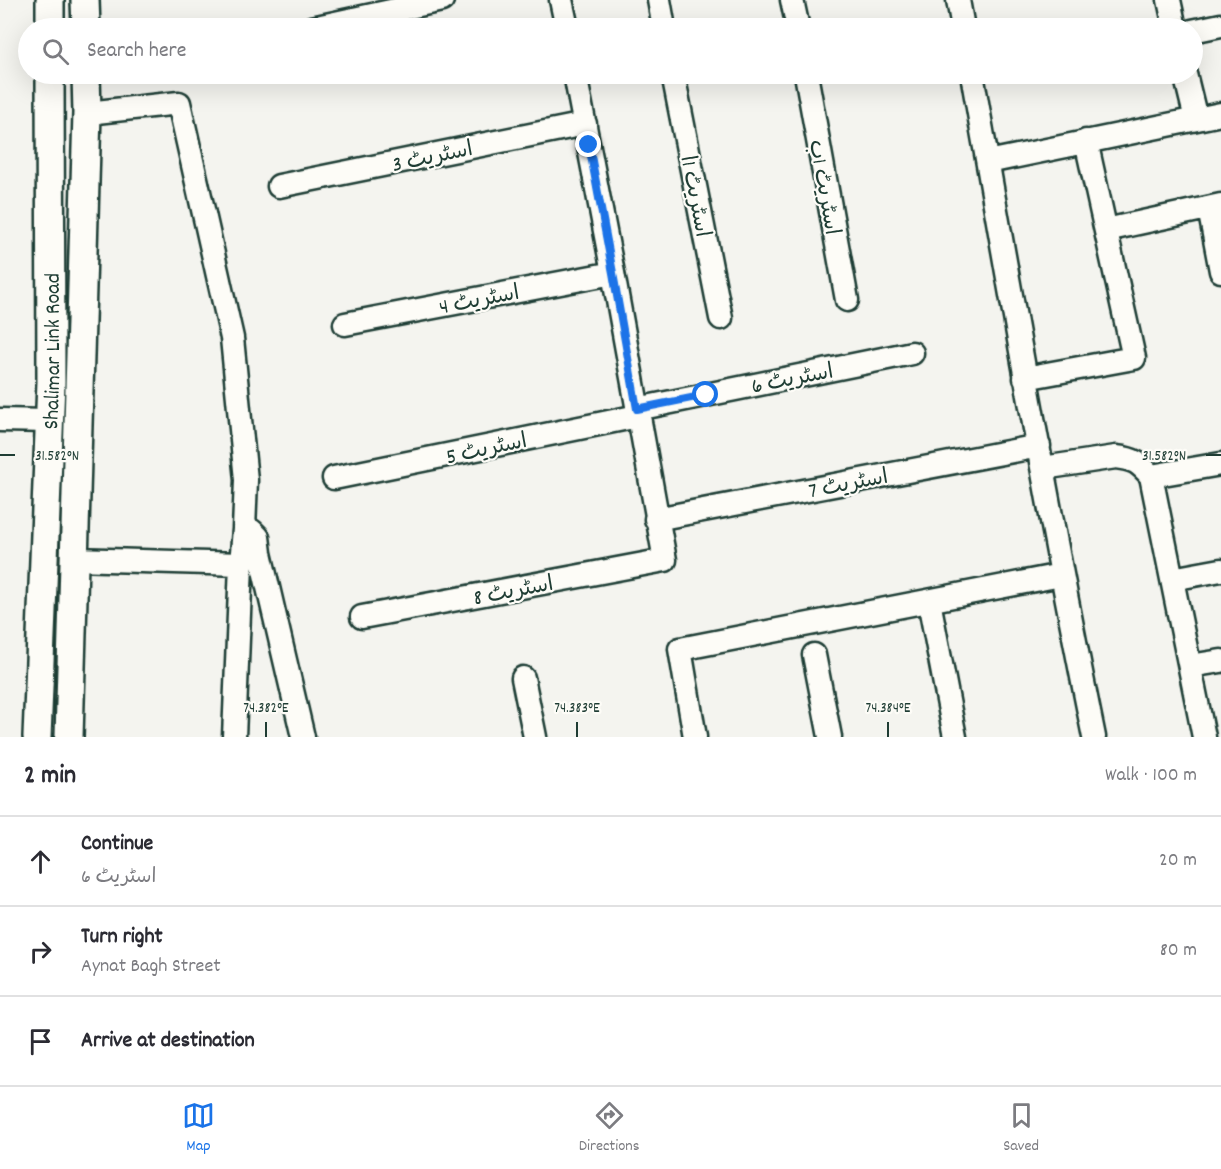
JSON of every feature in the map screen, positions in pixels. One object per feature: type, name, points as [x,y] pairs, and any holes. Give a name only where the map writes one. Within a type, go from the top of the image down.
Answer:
[{"type":"main road","points":[[50,0],[50,18]]},
{"type":"main road","points":[[85,0],[86,18]]},
{"type":"main road","name":"Shalimar Link Road","points":[[37,737],[51,382],[50,84]]},
{"type":"main road","name":"Shalimar Link Road","points":[[69,737],[86,84]]},
{"type":"main road","points":[[46,499],[75,500]]},
{"type":"street","points":[[342,18],[376,7],[442,0]]},
{"type":"street","points":[[561,0],[565,18]]},
{"type":"street","points":[[659,0],[662,18]]},
{"type":"street","points":[[792,0],[796,18]]},
{"type":"street","points":[[957,0],[961,18]]},
{"type":"street","points":[[1168,0],[1172,18]]},
{"type":"street","points":[[1203,29],[1221,25]]},
{"type":"street","points":[[577,84],[656,519]]},
{"type":"street","name":"اسٹریٹ 1ا","points":[[675,84],[721,318]]},
{"type":"street","name":"اسٹریٹ 1ب","points":[[808,84],[847,300]]},
{"type":"street","points":[[974,84],[1061,575],[1094,737]]},
{"type":"street","points":[[1187,84],[1196,119]]},
{"type":"street","points":[[87,113],[179,103],[232,338],[246,480],[234,737]]},
{"type":"street","points":[[988,162],[1221,114]]},
{"type":"street","name":"اسٹریٹ 3","points":[[279,186],[585,124]]},
{"type":"street","points":[[1025,378],[1134,358],[1086,141]]},
{"type":"street","points":[[1106,230],[1215,207],[1221,271]]},
{"type":"street","name":"اسٹریٹ 4","points":[[345,324],[613,273]]},
{"type":"street","name":"اسٹریٹ 6","points":[[638,412],[912,353]]},
{"type":"street","name":"اسٹریٹ 5","points":[[334,478],[638,412]]},
{"type":"street","points":[[0,420],[49,421]]},
{"type":"street","name":"اسٹریٹ 7","points":[[656,519],[1041,457],[1128,458],[1138,462],[1151,476]]},
{"type":"street","points":[[1204,737],[1151,476],[1221,464]]},
{"type":"street","name":"اسٹریٹ 8","points":[[362,617],[665,560],[656,519]]},
{"type":"street","points":[[244,529],[252,531],[258,537],[303,737]]},
{"type":"street","points":[[74,559],[241,564]]},
{"type":"street","points":[[1172,579],[1221,570]]},
{"type":"street","points":[[695,737],[680,649],[1061,575]]},
{"type":"street","points":[[929,601],[955,737]]},
{"type":"street","points":[[814,655],[830,737]]},
{"type":"street","points":[[1190,666],[1221,660]]},
{"type":"street","points":[[523,678],[536,737]]},
{"type":"route","points":[[589,145],[637,409],[706,395]]}]
